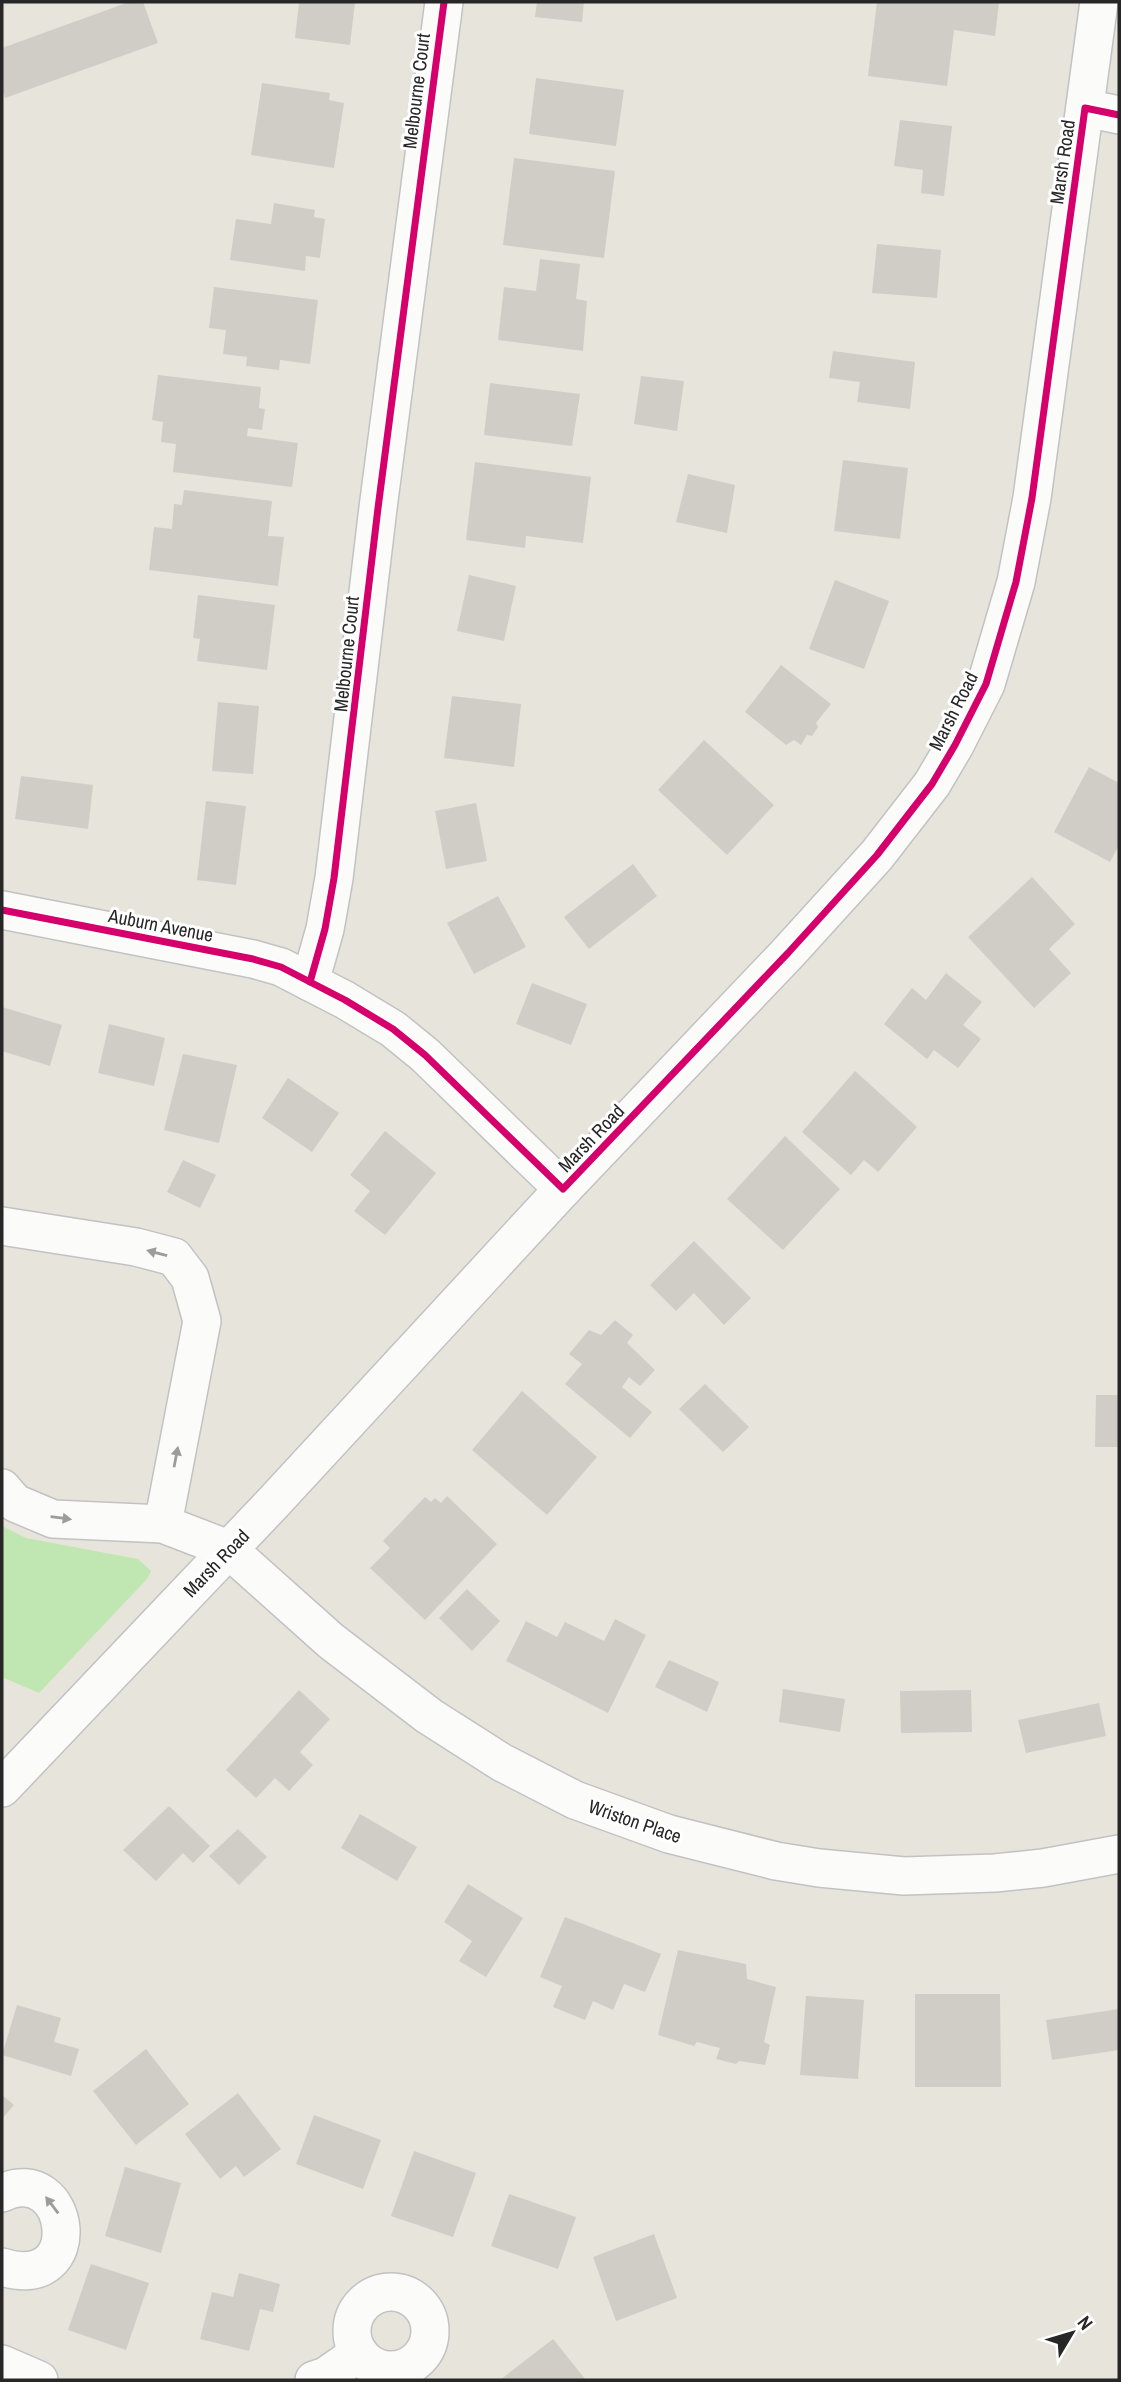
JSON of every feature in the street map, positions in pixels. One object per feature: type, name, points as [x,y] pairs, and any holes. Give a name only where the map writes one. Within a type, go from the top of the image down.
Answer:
[{"type":"street","name":"Melbourne Court","points":[[310,982],[325,929],[334,878],[378,508],[444,2]]},
{"type":"street","name":"Marsh Road","points":[[2,1788],[788,953],[877,855],[932,784],[986,684],[1016,582],[1102,112],[1099,2]]},
{"type":"street","name":"Auburn Avenue","points":[[2,910],[253,958],[281,967],[310,982]]},
{"type":"street","points":[[310,982],[393,1029],[425,1055],[563,1189]]},
{"type":"street","points":[[2,1226],[136,1247],[174,1257],[190,1278],[202,1321],[163,1524]]},
{"type":"street","points":[[2,1488],[15,1503],[53,1519],[163,1524],[228,1549]]},
{"type":"street","name":"Wriston Place","points":[[228,1549],[331,1641],[429,1716],[501,1762],[575,1800],[626,1820],[669,1834],[776,1861],[904,1876],[995,1873],[1043,1868],[1119,1854]]},
{"type":"street","points":[[2,2193],[19,2188],[44,2195],[60,2217],[62,2231],[60,2245],[42,2266],[4,2276]]},
{"type":"street","points":[[314,2380],[326,2376],[359,2353]]},
{"type":"street","points":[[2,2364],[39,2380]]},
{"type":"green space","points":[[2,1526],[26,1538],[138,1559],[151,1571],[147,1579],[39,1693],[4,1678],[2,1673]]},
{"type":"building","points":[[129,2],[143,2],[158,43],[5,98],[2,89],[2,48]]},
{"type":"building","points":[[299,2],[355,2],[350,45],[295,38]]},
{"type":"building","points":[[537,2],[584,2],[582,22],[535,17]]},
{"type":"building","points":[[877,2],[999,2],[995,36],[954,30],[947,86],[868,76]]},
{"type":"building","points":[[536,78],[624,90],[616,146],[529,134]]},
{"type":"building","points":[[262,83],[330,93],[329,100],[344,103],[334,168],[251,155]]},
{"type":"building","points":[[900,120],[952,126],[944,196],[921,193],[923,170],[894,166]]},
{"type":"building","points":[[514,158],[615,171],[604,258],[503,245]]},
{"type":"building","points":[[274,203],[315,210],[314,217],[325,219],[320,258],[306,256],[305,271],[230,260],[236,219],[271,224]]},
{"type":"building","points":[[877,244],[941,250],[937,298],[872,293]]},
{"type":"building","points":[[540,259],[580,264],[576,299],[587,301],[583,351],[498,340],[504,287],[536,291]]},
{"type":"building","points":[[214,287],[318,300],[310,364],[280,360],[279,370],[246,366],[247,357],[223,354],[226,330],[209,328]]},
{"type":"building","points":[[833,351],[915,362],[910,409],[857,402],[860,382],[829,378]]},
{"type":"building","points":[[158,375],[261,387],[259,408],[265,409],[262,430],[248,428],[247,436],[298,443],[292,487],[173,472],[176,444],[161,442],[163,422],[152,420]]},
{"type":"building","points":[[641,376],[684,381],[677,431],[634,424]]},
{"type":"building","points":[[490,383],[580,394],[572,446],[484,435]]},
{"type":"building","points":[[843,460],[908,468],[900,539],[834,531]]},
{"type":"building","points":[[475,462],[591,477],[583,543],[526,536],[525,548],[466,540]]},
{"type":"building","points":[[688,474],[735,485],[727,533],[676,522]]},
{"type":"building","points":[[184,490],[272,501],[268,536],[284,537],[278,586],[149,570],[154,527],[172,529],[174,504],[182,505]]},
{"type":"building","points":[[469,575],[516,586],[504,641],[457,631]]},
{"type":"building","points":[[835,580],[889,601],[864,669],[809,649]]},
{"type":"building","points":[[198,595],[275,605],[267,670],[197,661],[200,639],[193,638]]},
{"type":"building","points":[[781,665],[831,704],[816,723],[818,727],[812,736],[807,735],[801,745],[794,740],[786,745],[745,712]]},
{"type":"building","points":[[452,696],[521,704],[514,767],[444,758]]},
{"type":"building","points":[[218,702],[259,706],[253,774],[212,771]]},
{"type":"building","points":[[704,740],[774,805],[727,855],[658,790]]},
{"type":"building","points":[[1089,767],[1119,783],[1119,845],[1110,862],[1054,832]]},
{"type":"building","points":[[21,776],[93,785],[88,829],[15,819]]},
{"type":"building","points":[[206,801],[246,806],[236,885],[197,880]]},
{"type":"building","points":[[476,803],[487,861],[446,869],[435,811]]},
{"type":"building","points":[[633,864],[657,896],[589,949],[564,917]]},
{"type":"building","points":[[1032,877],[1075,924],[1049,949],[1071,973],[1034,1008],[968,937]]},
{"type":"building","points":[[498,896],[526,947],[474,974],[447,923]]},
{"type":"building","points":[[946,973],[982,1002],[963,1025],[981,1039],[958,1068],[934,1050],[927,1059],[884,1024],[912,988],[926,1000]]},
{"type":"building","points":[[532,983],[587,1004],[571,1045],[516,1024]]},
{"type":"building","points":[[2,1007],[62,1025],[50,1066],[2,1051]]},
{"type":"building","points":[[109,1024],[165,1038],[154,1086],[98,1073]]},
{"type":"building","points":[[183,1054],[237,1065],[219,1143],[164,1130]]},
{"type":"building","points":[[855,1071],[917,1127],[878,1172],[864,1160],[851,1175],[802,1132]]},
{"type":"building","points":[[288,1078],[339,1113],[312,1152],[262,1118]]},
{"type":"building","points":[[385,1131],[436,1173],[385,1235],[354,1211],[370,1191],[350,1175]]},
{"type":"building","points":[[785,1136],[840,1189],[783,1250],[727,1199]]},
{"type":"building","points":[[183,1160],[216,1175],[200,1208],[167,1192]]},
{"type":"building","points":[[694,1241],[751,1298],[724,1325],[694,1293],[676,1311],[650,1285]]},
{"type":"building","points":[[615,1320],[633,1335],[627,1343],[655,1370],[640,1386],[629,1377],[622,1387],[652,1412],[630,1438],[565,1384],[582,1364],[569,1354],[589,1330],[601,1335]]},
{"type":"building","points":[[705,1384],[749,1427],[723,1452],[679,1409]]},
{"type":"building","points":[[522,1391],[597,1457],[547,1515],[472,1450]]},
{"type":"building","points":[[1096,1395],[1119,1395],[1119,1447],[1095,1447]]},
{"type":"building","points":[[447,1496],[497,1544],[425,1620],[370,1568],[390,1548],[383,1541],[425,1497],[431,1502],[435,1498],[441,1503]]},
{"type":"building","points":[[467,1589],[500,1621],[472,1651],[439,1618]]},
{"type":"building","points":[[615,1619],[646,1635],[608,1713],[506,1661],[526,1621],[557,1637],[565,1622],[604,1641]]},
{"type":"building","points":[[669,1660],[719,1682],[707,1712],[655,1687]]},
{"type":"building","points":[[783,1689],[845,1699],[840,1732],[779,1722]]},
{"type":"building","points":[[299,1690],[330,1719],[300,1752],[313,1765],[289,1791],[275,1778],[256,1798],[226,1770]]},
{"type":"building","points":[[971,1690],[972,1732],[901,1733],[900,1691]]},
{"type":"building","points":[[1099,1703],[1106,1736],[1026,1753],[1018,1720]]},
{"type":"building","points":[[169,1806],[210,1846],[193,1863],[183,1853],[156,1881],[123,1850]]},
{"type":"building","points":[[360,1814],[417,1847],[397,1881],[341,1848]]},
{"type":"building","points":[[238,1829],[267,1857],[239,1885],[209,1856]]},
{"type":"building","points":[[468,1884],[523,1918],[486,1977],[459,1961],[472,1941],[444,1922]]},
{"type":"building","points":[[565,1917],[661,1954],[645,1992],[624,1984],[613,2010],[593,2001],[585,2020],[553,2007],[562,1986],[540,1977]]},
{"type":"building","points":[[678,1950],[746,1964],[747,1979],[776,1987],[764,2042],[770,2045],[765,2065],[739,2061],[736,2064],[716,2059],[720,2048],[697,2042],[694,2046],[658,2035]]},
{"type":"building","points":[[915,1994],[1000,1994],[1001,2087],[915,2087]]},
{"type":"building","points":[[806,1996],[864,2000],[858,2079],[800,2075]]},
{"type":"building","points":[[17,2005],[61,2018],[54,2042],[79,2049],[71,2076],[2,2055]]},
{"type":"building","points":[[1119,2009],[1119,2050],[1052,2060],[1046,2020]]},
{"type":"building","points":[[146,2049],[189,2104],[136,2145],[93,2091]]},
{"type":"building","points":[[238,2093],[281,2149],[244,2177],[236,2166],[220,2179],[185,2134]]},
{"type":"building","points":[[2,2095],[14,2105],[2,2119]]},
{"type":"building","points":[[314,2115],[381,2140],[363,2189],[296,2164]]},
{"type":"building","points":[[414,2151],[476,2173],[453,2237],[391,2216]]},
{"type":"building","points":[[125,2167],[181,2183],[161,2253],[105,2236]]},
{"type":"building","points":[[509,2194],[576,2217],[558,2269],[491,2246]]},
{"type":"building","points":[[654,2234],[677,2298],[616,2321],[593,2257]]},
{"type":"building","points":[[91,2264],[149,2283],[126,2350],[68,2330]]},
{"type":"building","points":[[239,2273],[280,2284],[273,2312],[260,2309],[249,2351],[200,2339],[212,2292],[233,2297]]},
{"type":"building","points":[[553,2339],[586,2380],[500,2380]]},
{"type":"cycle path","points":[[310,982],[325,929],[334,878],[378,508],[444,2]]},
{"type":"cycle path","points":[[2,910],[253,959],[281,967],[345,1000],[393,1029],[425,1055],[563,1189],[788,953],[877,855],[932,784],[955,745],[986,684],[1016,582],[1032,498],[1085,108],[1119,115]]}]
